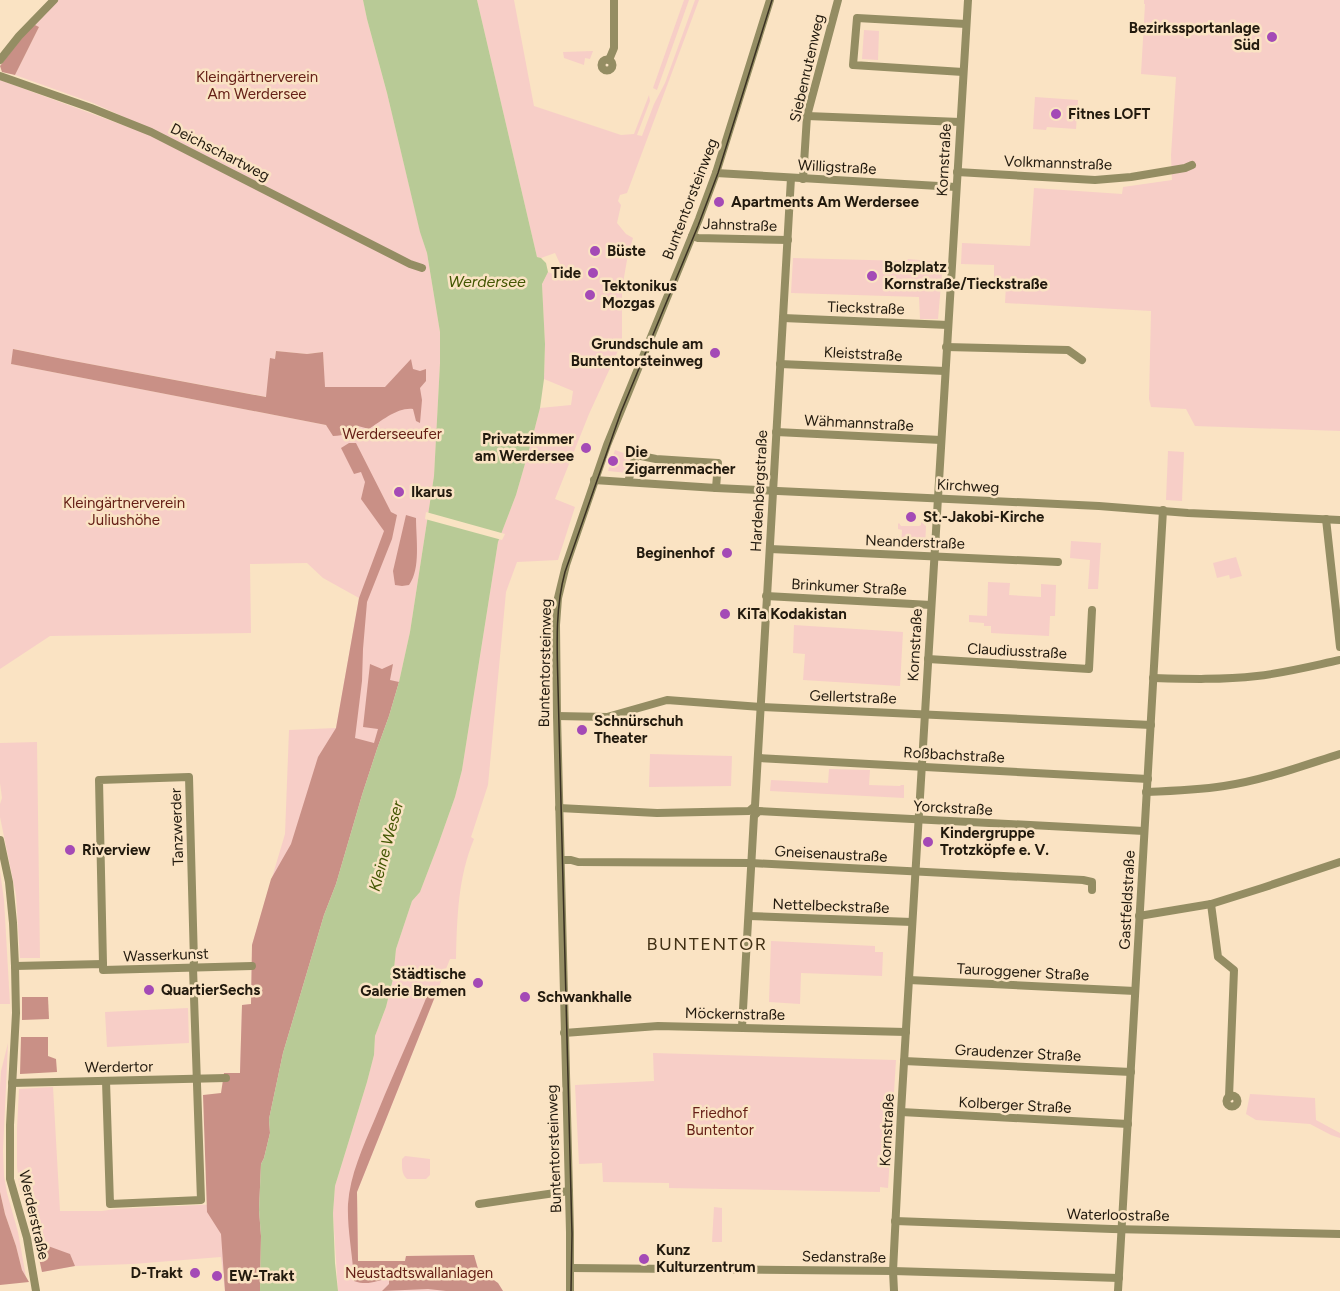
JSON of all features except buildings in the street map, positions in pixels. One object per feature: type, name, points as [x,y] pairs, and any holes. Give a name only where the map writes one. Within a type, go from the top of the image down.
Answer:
[{"type":"street","points":[[0,60],[19,36],[54,0]]},
{"type":"street","points":[[609,60],[615,48],[614,0]]},
{"type":"street","name":"Buntentorsteinweg","points":[[570,1291],[557,716],[558,598],[566,565],[618,414],[716,173],[771,0]]},
{"type":"street","name":"Siebenrutenweg","points":[[803,179],[807,116],[838,0]]},
{"type":"street","name":"Kornstraße","points":[[894,1291],[901,1112],[968,0]]},
{"type":"street","points":[[963,72],[853,65],[857,18],[966,24]]},
{"type":"street","name":"Deichschartweg","points":[[0,76],[152,132],[410,264],[422,268]]},
{"type":"street","points":[[807,116],[960,122]]},
{"type":"street","name":"Volkmannstraße","points":[[957,172],[1095,180],[1131,177],[1192,165]]},
{"type":"street","name":"Willigstraße","points":[[716,173],[956,188]]},
{"type":"street","name":"Hardenbergstraße","points":[[742,1027],[754,816],[757,809],[760,707],[791,178]]},
{"type":"street","name":"Jahnstraße","points":[[692,236],[788,240]]},
{"type":"street","name":"Tieckstraße","points":[[783,318],[948,325]]},
{"type":"street","points":[[946,347],[1068,350],[1082,360]]},
{"type":"street","name":"Kleiststraße","points":[[780,364],[945,371]]},
{"type":"street","name":"Wähmannstraße","points":[[776,432],[941,440]]},
{"type":"street","points":[[628,482],[636,455],[656,459],[718,463],[716,488]]},
{"type":"street","name":"Kirchweg","points":[[594,480],[1340,520]]},
{"type":"street","name":"Gastfeldstraße","points":[[1118,1291],[1163,510]]},
{"type":"street","points":[[1326,519],[1340,647]]},
{"type":"street","name":"Neanderstraße","points":[[770,549],[1058,562]]},
{"type":"street","name":"Brinkumer Straße","points":[[766,597],[931,605]]},
{"type":"street","name":"Claudiusstraße","points":[[928,660],[1089,669],[1092,610]]},
{"type":"street","points":[[1153,678],[1204,679],[1257,676],[1340,660]]},
{"type":"street","name":"Gellertstraße","points":[[557,716],[607,717],[667,700],[760,707],[1151,725]]},
{"type":"street","points":[[1146,792],[1227,785],[1273,775],[1340,754]]},
{"type":"street","name":"Roßbachstraße","points":[[758,758],[1148,779]]},
{"type":"street","name":"Tanzwerder","points":[[103,964],[99,780],[189,777],[201,1200],[110,1204],[106,1081]]},
{"type":"street","name":"Yorckstraße","points":[[559,808],[657,813],[757,809],[1144,831]]},
{"type":"street","name":"Werderstraße","points":[[0,840],[9,882],[15,966],[16,1013],[9,1149],[10,1179],[27,1238],[36,1291]]},
{"type":"street","name":"Gneisenaustraße","points":[[561,860],[751,863],[1083,880],[1092,882],[1092,890]]},
{"type":"street","points":[[1139,916],[1211,904],[1340,862]]},
{"type":"street","points":[[1211,904],[1218,957],[1234,970],[1229,1097]]},
{"type":"street","name":"Nettelbeckstraße","points":[[749,916],[912,922]]},
{"type":"street","name":"Wasserkunst","points":[[15,966],[103,964],[103,970],[252,966]]},
{"type":"street","name":"Tauroggener Straße","points":[[909,980],[1135,991]]},
{"type":"street","name":"Möckernstraße","points":[[564,1033],[657,1026],[906,1032]]},
{"type":"street","name":"Graudenzer Straße","points":[[904,1061],[1131,1072]]},
{"type":"street","name":"Werdertor","points":[[12,1083],[226,1078]]},
{"type":"street","name":"Kolberger Straße","points":[[901,1112],[1128,1124]]},
{"type":"street","points":[[479,1204],[569,1191]]},
{"type":"street","name":"Waterloostraße","points":[[895,1221],[1340,1234]]},
{"type":"street","name":"Sedanstraße","points":[[570,1268],[893,1271],[1119,1278]]},
{"type":"green space","points":[[58,0],[363,0],[427,253],[440,332],[440,363],[434,476],[410,632],[261,1236],[260,1291],[225,1291],[221,1257],[75,1266],[42,1272],[19,1184],[17,1128],[19,1089],[53,1087],[60,1211],[102,1211],[220,1204],[224,1073],[240,1073],[242,1005],[251,1004],[252,945],[285,834],[289,730],[336,728],[359,598],[323,578],[307,563],[250,564],[251,633],[50,636],[0,669],[0,80],[150,135],[153,130],[93,103],[15,75],[39,27],[35,25]],"holes":[[[14,349],[267,397],[270,359],[275,359],[276,351],[307,354],[323,352],[324,387],[349,387],[334,436],[326,425],[11,364]]]},
{"type":"green space","points":[[477,0],[514,0],[534,106],[621,135],[634,134],[649,95],[650,101],[637,135],[642,136],[665,83],[695,0],[699,0],[627,193],[620,195],[618,201],[621,205],[617,223],[626,234],[633,238],[622,289],[622,342],[589,414],[555,499],[575,507],[558,560],[517,562],[506,592],[488,785],[471,837],[474,839],[462,883],[456,959],[450,959],[357,1192],[358,1261],[405,1261],[406,1256],[474,1255],[478,1269],[498,1283],[503,1291],[338,1291],[333,1213],[335,1186],[374,1055],[375,1036],[393,979],[396,949],[412,901],[420,892],[438,845],[462,770],[498,542],[516,495],[540,408],[571,405],[573,391],[544,379],[542,284],[548,272],[562,278],[561,266],[555,253],[541,258],[537,257]]},
{"type":"green space","points":[[684,0],[689,0],[657,90],[653,88]]},
{"type":"green space","points":[[1144,0],[1340,0],[1340,431],[1195,426],[1186,409],[1151,407],[1149,399],[1151,311],[1005,303],[1006,285],[994,283],[994,265],[961,264],[962,243],[1030,246],[1034,188],[1122,194],[1123,187],[1172,180],[1171,155],[1176,77],[1141,74]]},
{"type":"green space","points":[[35,25],[39,27],[15,75],[2,72],[0,66],[27,31]]},
{"type":"green space","points":[[864,30],[879,31],[878,60],[862,59]]},
{"type":"green space","points":[[593,51],[590,59],[585,58],[584,65],[564,58],[563,52]]},
{"type":"green space","name":"Fitnes LOFT","points":[[1035,97],[1078,100],[1076,129],[1047,127],[1046,130],[1033,129]]},
{"type":"green space","points":[[793,258],[907,261],[908,259],[943,262],[938,319],[920,319],[919,297],[791,293]]},
{"type":"green space","points":[[13,349],[266,397],[270,358],[275,359],[276,351],[307,354],[323,352],[325,387],[385,387],[411,359],[413,369],[420,371],[426,369],[426,381],[420,388],[422,400],[420,423],[416,421],[413,409],[407,409],[390,415],[369,429],[358,426],[347,433],[333,436],[326,425],[11,364]]},
{"type":"green space","points":[[349,443],[356,443],[391,512],[397,515],[392,539],[367,602],[362,681],[355,738],[374,743],[378,729],[363,727],[370,664],[382,669],[393,664],[390,680],[399,682],[336,884],[324,915],[283,1053],[269,1119],[270,1133],[261,1164],[260,1291],[225,1291],[221,1234],[207,1212],[203,1095],[221,1093],[224,1073],[240,1073],[242,1005],[251,1004],[252,945],[271,879],[291,844],[318,757],[336,728],[359,598],[384,531],[361,499],[365,482],[361,472],[354,474],[341,448]]},
{"type":"green space","points":[[615,450],[632,456],[628,473],[608,471]]},
{"type":"green space","points":[[1168,451],[1184,452],[1182,501],[1166,500]]},
{"type":"green space","points":[[406,515],[416,518],[417,553],[413,578],[409,585],[402,586],[395,585],[393,571]]},
{"type":"green space","points":[[921,522],[926,526],[925,548],[901,548],[902,530],[898,529],[898,524],[919,526]]},
{"type":"green space","points":[[1071,541],[1101,543],[1098,589],[1088,589],[1090,560],[1070,558]]},
{"type":"green space","points":[[1236,557],[1242,576],[1230,579],[1229,575],[1217,578],[1213,563]]},
{"type":"green space","points":[[988,582],[1010,583],[1009,595],[1041,597],[1041,584],[1056,585],[1055,616],[1050,616],[1049,636],[991,633],[991,626],[969,622],[969,615],[987,616]]},
{"type":"green space","points":[[794,625],[903,632],[900,686],[803,680],[805,654],[793,653]]},
{"type":"green space","points":[[37,742],[40,958],[20,958],[16,895],[0,817],[2,798],[0,743]]},
{"type":"green space","points":[[650,754],[732,756],[731,786],[649,787]]},
{"type":"green space","points":[[829,769],[870,770],[869,785],[904,785],[904,798],[770,791],[771,780],[828,783]]},
{"type":"green space","points":[[0,871],[4,900],[10,1004],[0,1004]]},
{"type":"green space","points":[[771,941],[875,946],[875,952],[883,952],[882,976],[801,973],[800,1004],[769,1002]]},
{"type":"green space","name":"Neustadtswallanlagen","points":[[431,986],[438,989],[357,1192],[358,1261],[405,1261],[406,1256],[474,1255],[478,1269],[498,1283],[503,1291],[428,1289],[382,1291],[389,1284],[389,1278],[368,1283],[354,1281],[348,1214],[351,1182]]},
{"type":"green space","points":[[22,997],[48,997],[49,1019],[22,1020]]},
{"type":"green space","points":[[188,1008],[189,1043],[107,1047],[105,1012]]},
{"type":"green space","points":[[21,1037],[48,1037],[48,1056],[56,1059],[57,1072],[20,1074]]},
{"type":"green space","points":[[8,1043],[4,1176],[26,1277],[0,1192],[0,1087],[1,1071]]},
{"type":"green space","name":"Friedhof Buntentor","points":[[653,1053],[896,1060],[888,1188],[880,1187],[880,1192],[669,1188],[669,1183],[603,1182],[602,1163],[579,1164],[575,1085],[654,1081]]},
{"type":"green space","points":[[1250,1094],[1315,1098],[1316,1120],[1340,1133],[1340,1138],[1310,1124],[1256,1120],[1246,1114]]},
{"type":"green space","points":[[405,1156],[430,1159],[430,1175],[426,1179],[407,1179],[402,1167],[402,1159]]},
{"type":"green space","points":[[0,1192],[22,1270],[29,1282],[0,1285]]},
{"type":"green space","points":[[714,1207],[722,1208],[722,1242],[712,1242]]},
{"type":"green space","points":[[48,1246],[70,1254],[75,1266],[42,1272],[37,1249]]},
{"type":"water","points":[[363,0],[477,0],[537,257],[546,263],[548,272],[542,284],[544,379],[540,408],[531,443],[516,495],[498,542],[462,770],[438,845],[420,892],[412,901],[396,949],[393,979],[375,1036],[374,1055],[335,1186],[333,1213],[338,1291],[260,1291],[261,1164],[270,1133],[269,1119],[283,1053],[324,915],[336,884],[399,682],[410,632],[434,476],[440,332],[427,253]]},
{"type":"pier","points":[[426,512],[505,534],[502,540],[425,519]]},
{"type":"tram line","points":[[571,1291],[572,1234],[557,657],[557,628],[562,586],[621,412],[718,173],[772,0]]},
{"type":"place","name":"Bezirkssportanlage Süd","points":[[1272,37]]},
{"type":"place","name":"Fitnes LOFT","points":[[1056,114]]},
{"type":"place","name":"Apartments Am Werdersee","points":[[719,202]]},
{"type":"place","name":"Büste","points":[[595,251]]},
{"type":"place","name":"Tide","points":[[593,273]]},
{"type":"place","name":"Bolzplatz Kornstraße/Tieckstraße","points":[[872,276]]},
{"type":"place","name":"Tektonikus Mozgas","points":[[590,295]]},
{"type":"place","name":"Grundschule am Buntentorsteinweg","points":[[715,353]]},
{"type":"place","name":"Privatzimmer am Werdersee","points":[[586,448]]},
{"type":"place","name":"Die Zigarrenmacher","points":[[613,461]]},
{"type":"place","name":"Ikarus","points":[[399,492]]},
{"type":"place","name":"St.-Jakobi-Kirche","points":[[911,517]]},
{"type":"place","name":"Beginenhof","points":[[727,553]]},
{"type":"place","name":"KiTa Kodakistan","points":[[725,614]]},
{"type":"place","name":"Schnürschuh Theater","points":[[582,730]]},
{"type":"place","name":"Kindergruppe Trotzköpfe e. V.","points":[[928,842]]},
{"type":"place","name":"Riverview","points":[[70,850]]},
{"type":"place","name":"Städtische Galerie Bremen","points":[[478,983]]},
{"type":"place","name":"QuartierSechs","points":[[149,990]]},
{"type":"place","name":"Schwankhalle","points":[[525,997]]},
{"type":"place","name":"Kunz Kulturzentrum","points":[[644,1259]]},
{"type":"place","name":"D-Trakt","points":[[195,1273]]},
{"type":"place","name":"EW-Trakt","points":[[217,1276]]},
{"type":"district","name":"BUNTENTOR","points":[[707,944]]},
{"type":"park label","name":"Kleingärtnerverein Am Werdersee","points":[[257,86]]},
{"type":"park label","name":"Werderseeufer","points":[[392,434]]},
{"type":"park label","name":"Kleingärtnerverein Juliushöhe","points":[[124,512]]},
{"type":"water label","name":"Werdersee","points":[[487,281]]},
{"type":"water label","name":"Kleine Weser","points":[[386,846]]}]
